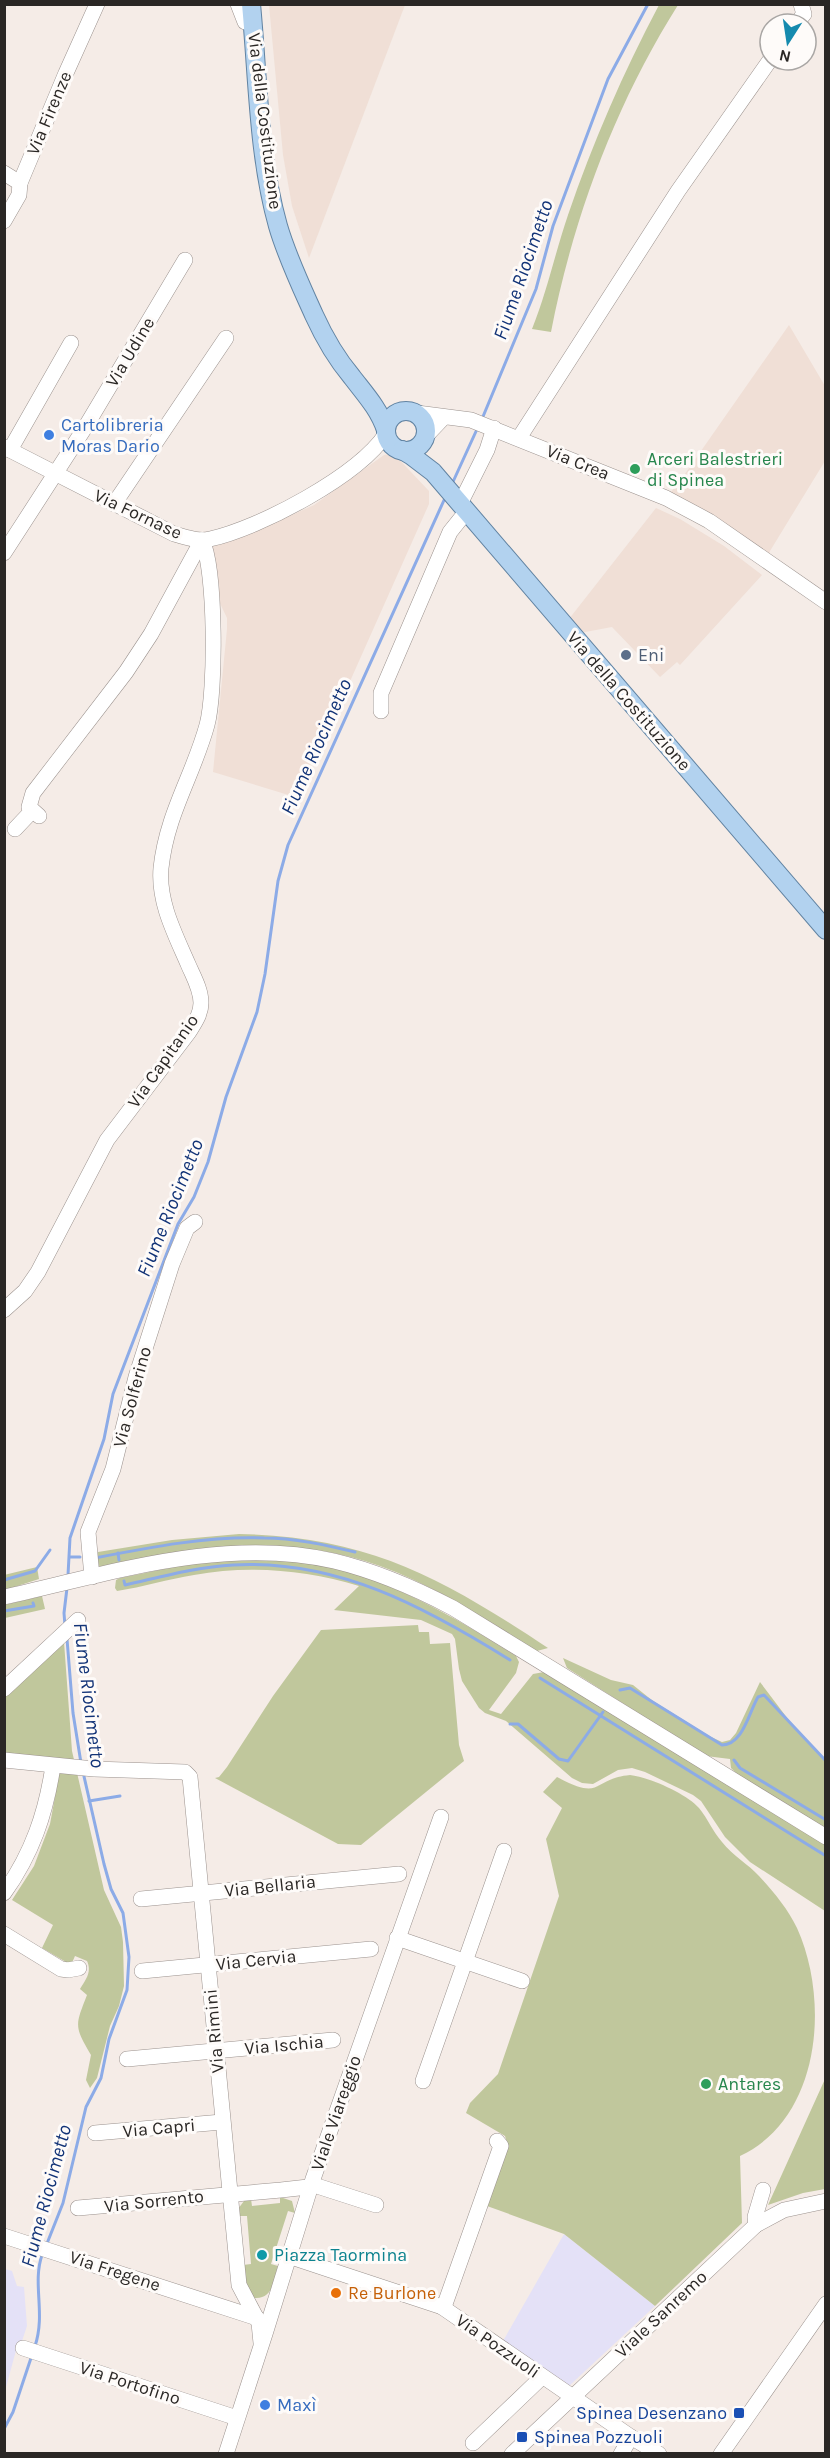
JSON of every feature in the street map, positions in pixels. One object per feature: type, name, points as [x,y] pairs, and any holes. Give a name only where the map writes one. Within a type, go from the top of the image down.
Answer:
[{"type":"main road","name":"Via della Costituzione","points":[[251,4],[269,179],[278,226],[295,274],[326,339],[366,394],[393,441],[451,494],[825,930]]},
{"type":"main road","points":[[245,22],[250,69],[258,82]]},
{"type":"main road","name":"Via della Costituzione","points":[[366,394],[411,412]]},
{"type":"main road","points":[[411,412],[426,427],[424,440],[412,450],[393,441],[393,416],[411,412]]},
{"type":"main road","name":"Via della Costituzione","points":[[424,440],[451,494]]},
{"type":"street","name":"Via Firenze","points":[[4,221],[19,195],[20,183],[97,4]]},
{"type":"street","points":[[238,4],[245,22]]},
{"type":"street","points":[[519,438],[678,191],[762,72]]},
{"type":"street","points":[[4,173],[20,183]]},
{"type":"street","name":"Via Udine","points":[[4,553],[56,474],[185,260]]},
{"type":"street","points":[[114,504],[226,338]]},
{"type":"street","points":[[7,449],[71,344]]},
{"type":"street","name":"Via Crea","points":[[411,412],[471,420],[689,508],[825,602]]},
{"type":"street","points":[[424,440],[444,417]]},
{"type":"street","points":[[381,711],[381,693],[450,532],[451,494],[487,450],[492,428]]},
{"type":"street","name":"Via Fornase","points":[[7,449],[174,534],[202,540],[242,528],[299,503],[320,490],[367,453],[393,441]]},
{"type":"street","points":[[15,829],[35,814],[29,801],[33,793],[103,704],[143,647],[202,540]]},
{"type":"street","name":"Via Capitanio","points":[[4,1310],[21,1296],[32,1282],[107,1140],[189,1032],[200,1012],[200,994],[169,917],[161,886],[164,850],[174,809],[202,739],[210,706],[212,594],[202,540]]},
{"type":"street","name":"Via Solferino","points":[[85,1578],[88,1532],[113,1468],[136,1377],[172,1264],[187,1228],[195,1222]]},
{"type":"street","points":[[4,1597],[195,1556],[237,1553],[309,1557],[375,1573],[426,1594],[472,1620],[825,1837]]},
{"type":"street","points":[[4,1689],[78,1620]]},
{"type":"street","points":[[4,1760],[53,1766],[37,1835],[24,1863],[4,1893]]},
{"type":"street","name":"Via Rimini","points":[[53,1766],[185,1772],[190,1777],[232,2212],[242,2291],[257,2318],[261,2329],[261,2343]]},
{"type":"street","name":"Viale Viareggio","points":[[226,2454],[311,2185],[441,1817]]},
{"type":"street","points":[[423,2081],[504,1851]]},
{"type":"street","name":"Via Bellaria","points":[[141,1899],[399,1874]]},
{"type":"street","points":[[4,1934],[61,1968],[68,1970],[79,1968]]},
{"type":"street","points":[[397,1938],[522,1982]]},
{"type":"street","name":"Via Cervia","points":[[142,1971],[371,1949]]},
{"type":"street","name":"Via Ischia","points":[[127,2059],[333,2040]]},
{"type":"street","name":"Via Capri","points":[[95,2133],[222,2122]]},
{"type":"street","points":[[442,2307],[501,2146],[497,2141]]},
{"type":"street","points":[[230,2194],[311,2185],[376,2205]]},
{"type":"street","points":[[281,2190],[292,2193],[299,2200],[301,2216]]},
{"type":"street","points":[[756,2224],[755,2217],[763,2190]]},
{"type":"street","points":[[232,2212],[238,2198],[250,2193]]},
{"type":"street","name":"Via Sorrento","points":[[78,2208],[230,2194]]},
{"type":"street","name":"Viale Sanremo","points":[[512,2454],[756,2224],[784,2210],[825,2201]]},
{"type":"street","name":"Via Fregene","points":[[4,2236],[257,2318]]},
{"type":"street","name":"Via Pozzuoli","points":[[288,2256],[442,2307],[572,2398],[659,2454]]},
{"type":"street","points":[[225,2306],[237,2301],[242,2291],[252,2302],[261,2304],[275,2293]]},
{"type":"street","name":"Viale Viareggio","points":[[257,2318],[265,2311],[275,2293]]},
{"type":"street","points":[[721,2454],[823,2312]]},
{"type":"street","name":"Via Portofino","points":[[24,2348],[237,2418]]},
{"type":"street","points":[[473,2444],[542,2376]]},
{"type":"street","points":[[621,2454],[631,2437]]},
{"type":"shaded area","points":[[269,5],[405,5],[309,258],[292,206],[283,155]]},
{"type":"shaded area","points":[[789,325],[825,386],[825,461],[770,551],[767,561],[666,498]]},
{"type":"shaded area","points":[[393,453],[429,491],[429,504],[343,697],[295,797],[213,772],[227,618],[216,595],[211,548],[213,544],[240,538],[314,505],[384,455]]},
{"type":"shaded area","points":[[656,508],[680,519],[724,546],[762,575],[680,665],[677,662],[660,677],[612,627],[580,633],[569,619]]},
{"type":"shaded area","points":[[564,2234],[655,2306],[569,2386],[503,2341]]},
{"type":"shaded area","points":[[5,2269],[12,2271],[17,2286],[24,2287],[27,2326],[21,2344],[18,2343],[5,2391]]},
{"type":"green space","points":[[659,5],[678,5],[635,81],[600,162],[571,247],[551,332],[532,329],[568,215],[598,134]]},
{"type":"green space","points":[[239,1534],[328,1543],[403,1566],[473,1601],[548,1648],[537,1651],[461,1604],[401,1574],[345,1556],[311,1549],[240,1546],[205,1549],[100,1568],[97,1560],[98,1552],[172,1540]]},
{"type":"green space","points":[[239,1560],[305,1563],[352,1573],[401,1591],[471,1628],[516,1656],[519,1662],[516,1673],[489,1710],[501,1714],[533,1674],[544,1672],[551,1676],[825,1845],[825,1911],[750,1862],[725,1837],[701,1801],[693,1795],[632,1768],[618,1770],[593,1784],[582,1783],[572,1778],[506,1721],[485,1713],[479,1708],[462,1681],[455,1639],[452,1634],[421,1620],[334,1610],[359,1586],[298,1573],[235,1570],[194,1575],[117,1591],[115,1588],[116,1580],[120,1578],[184,1565]]},
{"type":"green space","points":[[37,1567],[39,1579],[5,1590],[4,1575]]},
{"type":"green space","points":[[42,1596],[45,1609],[5,1618],[4,1605]]},
{"type":"green space","points":[[418,1625],[419,1632],[429,1632],[430,1644],[450,1643],[459,1745],[464,1761],[361,1845],[338,1844],[215,1778],[219,1777],[227,1767],[273,1696],[321,1630]]},
{"type":"green space","points":[[64,1642],[72,1751],[104,1890],[121,1927],[123,1942],[124,1986],[119,2006],[110,2026],[97,2078],[90,2088],[86,2080],[91,2055],[78,2026],[87,1995],[80,1989],[89,1972],[87,1961],[75,1956],[71,1965],[42,1948],[53,1925],[12,1900],[34,1866],[50,1824],[62,1759],[5,1753],[5,1694]]},
{"type":"green space","points":[[563,1658],[611,1680],[633,1685],[653,1701],[722,1742],[730,1740],[736,1733],[760,1682],[791,1723],[825,1760],[825,1829],[739,1776],[731,1768],[730,1759],[706,1756],[567,1668]]},
{"type":"green space","name":"Antares","points":[[630,1775],[667,1787],[686,1797],[699,1808],[726,1847],[755,1872],[785,1907],[797,1928],[807,1957],[813,1989],[815,2022],[811,2055],[802,2086],[788,2115],[767,2138],[740,2156],[742,2223],[655,2306],[564,2234],[487,2206],[508,2146],[505,2136],[466,2113],[470,2103],[498,2074],[559,1896],[546,1839],[562,1808],[543,1792],[557,1777],[583,1788],[590,1788],[617,1777]]},
{"type":"green space","points":[[825,2079],[825,2189],[803,2193],[768,2205]]},
{"type":"green space","name":"Piazza Taormina","points":[[280,2197],[292,2201],[295,2213],[288,2211],[271,2264],[278,2266],[272,2288],[266,2295],[255,2298],[247,2292],[243,2265],[251,2264],[247,2216],[238,2216],[238,2209],[244,2201],[251,2199],[252,2206],[280,2203]]},
{"type":"waterway","name":"Fiume Riocimetto","points":[[482,419],[536,289],[553,226],[608,79],[648,4]]},
{"type":"waterway","name":"Fiume Riocimetto","points":[[452,484],[478,427]]},
{"type":"waterway","name":"Fiume Riocimetto","points":[[68,1575],[70,1538],[104,1439],[113,1394],[178,1224],[194,1197],[208,1162],[226,1097],[257,1012],[265,974],[278,881],[288,845],[445,498]]},
{"type":"waterway","points":[[95,1558],[180,1543],[243,1538],[276,1538],[321,1544],[355,1552]]},
{"type":"waterway","points":[[4,1580],[35,1571],[50,1550]]},
{"type":"waterway","points":[[118,1553],[119,1560]]},
{"type":"waterway","points":[[70,1557],[80,1557]]},
{"type":"waterway","points":[[124,1581],[125,1585],[192,1570],[233,1565],[271,1565],[308,1570],[344,1578],[379,1590],[445,1622],[510,1660]]},
{"type":"waterway","name":"Fiume Riocimetto","points":[[65,1626],[67,1588]]},
{"type":"waterway","points":[[4,1611],[34,1606],[33,1603]]},
{"type":"waterway","name":"Fiume Riocimetto","points":[[67,1639],[73,1713],[81,1763]]},
{"type":"waterway","points":[[540,1678],[826,1856]]},
{"type":"waterway","points":[[620,1690],[630,1688],[722,1745],[735,1740],[744,1727],[758,1697],[764,1695],[826,1761]]},
{"type":"waterway","points":[[510,1724],[518,1724],[559,1759],[568,1761],[603,1712]]},
{"type":"waterway","points":[[734,1760],[740,1768],[826,1820]]},
{"type":"waterway","name":"Fiume Riocimetto","points":[[46,2246],[63,2203],[86,2107],[101,2078],[109,2039],[127,1990],[129,1957],[123,1913],[111,1889],[83,1772]]},
{"type":"waterway","points":[[89,1801],[120,1796]]},
{"type":"waterway","name":"Fiume Riocimetto","points":[[35,2346],[39,2322],[38,2277],[42,2255]]},
{"type":"waterway","name":"Fiume Riocimetto","points":[[4,2429],[13,2412],[32,2355]]},
{"type":"place","name":"Cartolibreria Moras Dario","points":[[49,435]]},
{"type":"place","name":"Arceri Balestrieri di Spinea","points":[[635,469]]},
{"type":"place","name":"Eni","points":[[626,655]]},
{"type":"place","name":"Antares","points":[[706,2084]]},
{"type":"place","name":"Piazza Taormina","points":[[262,2255]]},
{"type":"place","name":"Re Burlone","points":[[336,2293]]},
{"type":"place","name":"Maxì","points":[[265,2405]]},
{"type":"place","name":"Spinea Desenzano","points":[[739,2413]]},
{"type":"place","name":"Spinea Pozzuoli","points":[[522,2437]]}]
